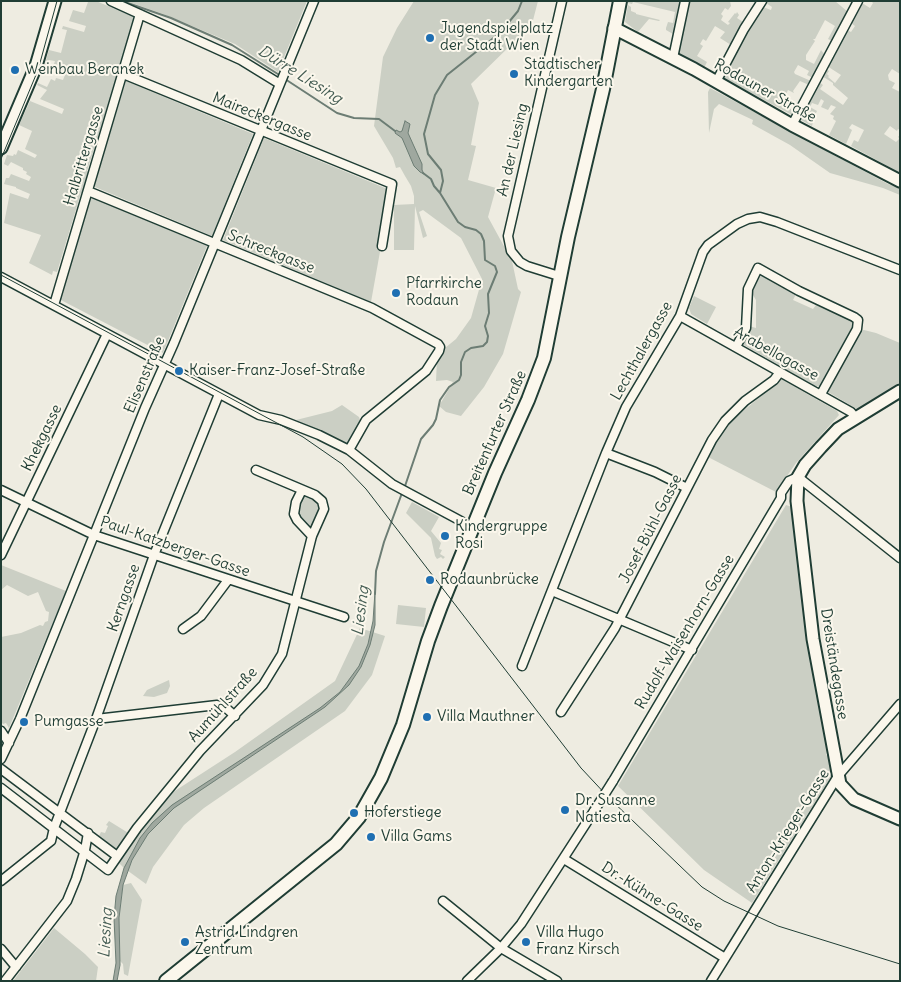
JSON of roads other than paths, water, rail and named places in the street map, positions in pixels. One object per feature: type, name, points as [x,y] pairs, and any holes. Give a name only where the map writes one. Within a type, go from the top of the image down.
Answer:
[{"type":"main road","name":"Breitenfurter Straße","points":[[166,981],[320,859],[342,838],[372,798],[403,725],[428,642],[472,527],[541,369],[552,324],[559,276],[603,89],[620,1]]},
{"type":"main road","name":"Breitenfurter Straße","points":[[173,981],[188,964]]},
{"type":"street","points":[[1,148],[36,66],[55,1]]},
{"type":"street","points":[[112,1],[282,80]]},
{"type":"street","name":"Elisenstraße","points":[[1,759],[10,743],[314,1]]},
{"type":"street","name":"An der Liesing","points":[[559,276],[520,262],[511,251],[508,236],[562,1]]},
{"type":"street","points":[[673,58],[685,1]]},
{"type":"street","points":[[716,82],[744,29],[762,1]]},
{"type":"street","points":[[792,124],[858,1]]},
{"type":"street","name":"Halbrittergasse","points":[[54,305],[140,14]]},
{"type":"street","name":"Rodauner Straße","points":[[614,28],[900,181]]},
{"type":"street","name":"Maireckergasse","points":[[123,74],[392,184],[382,246]]},
{"type":"street","name":"Schreckgasse","points":[[88,191],[372,308],[440,347],[426,371],[366,420],[349,450]]},
{"type":"street","name":"Lechthalergasse","points":[[522,666],[606,453],[630,400],[680,316],[705,249],[710,243],[737,224],[748,219],[760,217],[778,222],[900,270]]},
{"type":"street","points":[[736,348],[746,328],[748,289],[758,268],[799,291],[854,317],[858,320],[857,328],[820,394]]},
{"type":"street","points":[[1,277],[258,415],[280,420],[319,435],[349,450],[392,484],[472,527]]},
{"type":"street","name":"Arabellagasse","points":[[680,316],[820,394],[851,412],[856,418]]},
{"type":"street","name":"Khekgasse","points":[[1,555],[107,334]]},
{"type":"street","name":"Josef-Bühl-Gasse","points":[[561,712],[620,619],[712,440],[725,421],[745,401],[774,380],[780,372]]},
{"type":"street","name":"Rudolf-Waisenhorn-Gasse","points":[[564,859],[692,650],[781,498],[781,493],[789,481],[798,477],[805,465],[838,429],[900,390]]},
{"type":"street","name":"Kerngasse","points":[[1,881],[51,841],[54,828],[96,719],[154,555],[219,394]]},
{"type":"street","points":[[606,453],[655,472],[687,488]]},
{"type":"street","name":"Aumühlstraße","points":[[85,850],[108,870],[137,828],[200,750],[263,685],[282,654],[312,536],[324,513],[324,504],[319,498],[256,470]]},
{"type":"street","points":[[798,477],[900,558]]},
{"type":"street","name":"Dreiständegasse","points":[[798,477],[797,501],[813,639],[840,784],[854,800],[900,819]]},
{"type":"street","name":"Paul-Katzberger-Gasse","points":[[1,490],[94,535],[344,617]]},
{"type":"street","points":[[302,490],[296,502],[294,514],[312,536]]},
{"type":"street","points":[[781,498],[797,501]]},
{"type":"street","points":[[183,629],[201,616],[228,580]]},
{"type":"street","points":[[552,590],[692,650]]},
{"type":"street","name":"Anton-Krieger-Gasse","points":[[711,981],[838,776],[900,704]]},
{"type":"street","points":[[96,719],[217,705],[226,708],[234,716]]},
{"type":"street","points":[[1,731],[10,743]]},
{"type":"street","points":[[1,769],[117,856]]},
{"type":"street","points":[[1,788],[85,850]]},
{"type":"street","points":[[5,981],[66,902],[76,879],[88,833]]},
{"type":"street","points":[[467,981],[502,948],[521,924],[564,859]]},
{"type":"street","name":"Dr.-Kühne-Gasse","points":[[564,859],[725,958]]},
{"type":"street","points":[[443,900],[502,948],[557,981]]},
{"type":"street","points":[[1,950],[16,967]]},
{"type":"waterway","name":"Dürre Liesing","points":[[122,1],[171,18],[232,45],[281,76]]},
{"type":"waterway","points":[[440,193],[443,181],[441,170],[428,154],[424,134],[435,95],[447,75],[504,28],[518,11],[522,1]]},
{"type":"waterway","name":"Dürre Liesing","points":[[285,79],[337,113],[354,118],[379,119],[395,131]]},
{"type":"waterway","name":"Liesing","points":[[404,489],[421,439],[436,419],[440,400],[449,387],[459,380],[461,362],[465,352],[471,348],[483,346],[487,342],[488,336],[485,326],[489,313],[488,294],[497,272],[495,266],[485,260],[484,241],[481,234],[458,222],[431,179],[423,173]]},
{"type":"waterway","name":"Liesing","points":[[375,594],[376,571],[384,542],[402,493]]},
{"type":"tram line","points":[[1,159],[38,70],[57,1]]},
{"type":"tram line","points":[[1,275],[303,437],[342,464],[366,489],[581,768],[609,798],[702,887],[724,901],[778,926],[900,964]]},
{"type":"place","name":"Jugendspielplatz der Stadt Wien","points":[[430,38]]},
{"type":"place","name":"Weinbau Beranek","points":[[15,70]]},
{"type":"place","name":"Städtischer Kindergarten","points":[[514,74]]},
{"type":"place","name":"Pfarrkirche Rodaun","points":[[396,293]]},
{"type":"place","name":"Kaiser-Franz-Josef-Straße","points":[[179,371]]},
{"type":"place","name":"Kindergruppe Rosi","points":[[445,536]]},
{"type":"place","name":"Rodaunbrücke","points":[[430,580]]},
{"type":"place","name":"Villa Mauthner","points":[[427,717]]},
{"type":"place","name":"Pumgasse","points":[[24,722]]},
{"type":"place","name":"Dr. Susanne Natiesta","points":[[565,810]]},
{"type":"place","name":"Hoferstiege","points":[[354,813]]},
{"type":"place","name":"Villa Gams","points":[[371,837]]},
{"type":"place","name":"Astrid Lindgren Zentrum","points":[[185,942]]},
{"type":"place","name":"Villa Hugo Franz Kirsch","points":[[526,942]]}]
